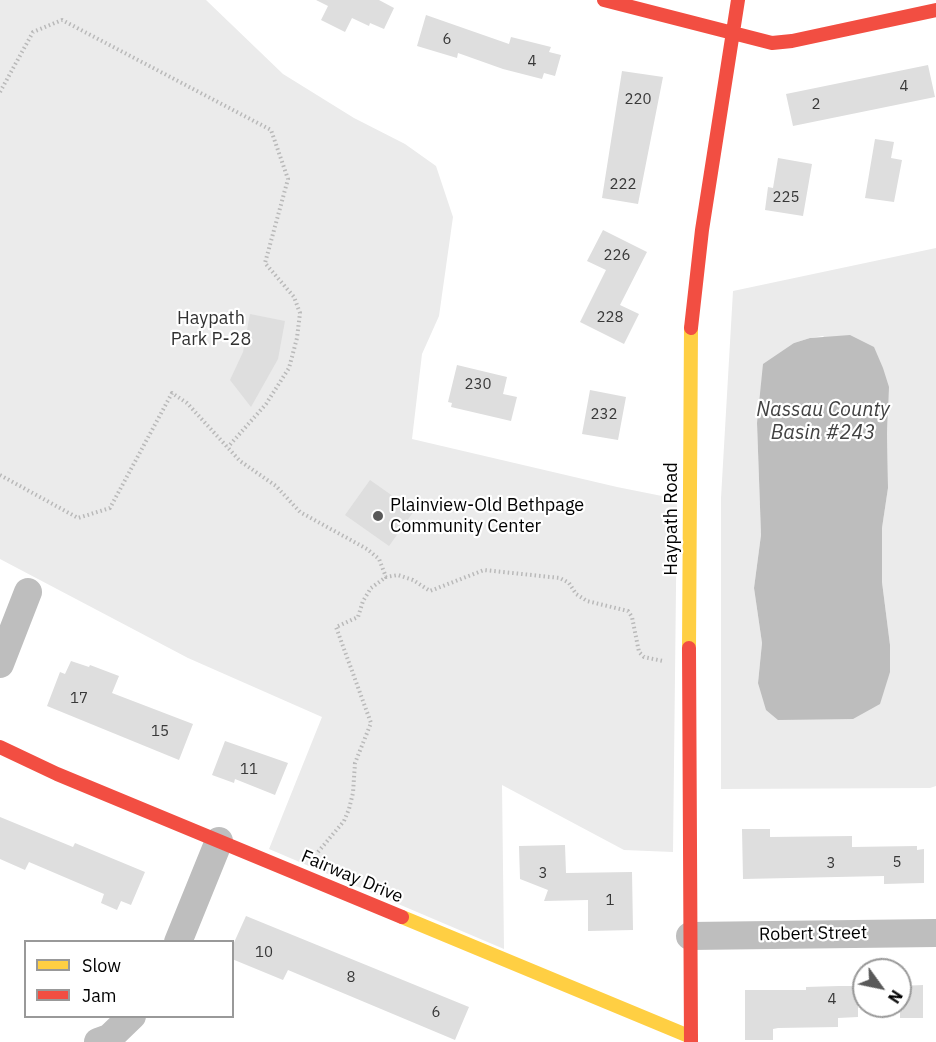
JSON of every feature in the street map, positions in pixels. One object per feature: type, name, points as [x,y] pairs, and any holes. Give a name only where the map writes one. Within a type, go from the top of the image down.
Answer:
[{"type":"street","points":[[604,0],[772,43],[792,41],[936,10]]},
{"type":"street","name":"Haypath Road","points":[[691,1040],[689,860],[691,323],[702,230],[738,0]]},
{"type":"street","points":[[0,664],[28,592]]},
{"type":"street","name":"Fairway Drive","points":[[0,747],[57,774],[691,1040]]},
{"type":"street","points":[[179,940],[219,841]]},
{"type":"street","name":"Robert Street","points":[[690,936],[936,933]]},
{"type":"street","points":[[98,1042],[109,1038],[131,1018]]},
{"type":"path","points":[[0,92],[33,32],[62,20],[272,130],[288,179],[265,263],[294,297],[300,313],[297,338],[289,368],[266,404],[228,447]]},
{"type":"path","points":[[0,475],[78,518],[110,508],[172,393],[187,403],[240,461],[276,486],[300,512],[367,549],[379,559],[386,577]]},
{"type":"path","points":[[305,877],[321,846],[344,821],[353,793],[355,763],[371,723],[336,627],[358,617],[363,601],[371,588],[386,577],[398,575],[413,580],[430,591],[484,570],[560,578],[569,584],[576,594],[587,601],[628,611],[632,617],[639,652],[644,657],[690,665]]},
{"type":"green space","name":"Haypath Park P-28","points":[[0,0],[206,0],[283,74],[354,118],[405,144],[436,166],[453,217],[439,316],[422,354],[412,439],[677,499],[673,852],[624,850],[502,785],[504,949],[269,849],[322,717],[188,658],[0,559]]},
{"type":"green space","points":[[936,248],[936,786],[930,788],[721,789],[721,498],[733,291]],"holes":[[[823,336],[889,405],[888,488],[882,528],[882,582],[890,645],[758,683],[762,643],[754,588],[761,535],[757,423],[794,343]]]},
{"type":"water","name":"Nassau County Basin #243","points":[[850,335],[874,347],[889,387],[888,488],[882,528],[882,582],[890,645],[890,672],[880,704],[853,719],[778,720],[766,710],[758,683],[762,643],[754,588],[761,535],[757,423],[763,364],[794,343],[810,338]]},
{"type":"building","points":[[316,0],[379,0],[394,8],[384,29],[370,23],[369,26],[352,18],[345,32],[321,20],[328,6]]},
{"type":"building","points":[[426,15],[509,44],[511,37],[551,47],[549,52],[561,55],[555,76],[544,73],[542,79],[503,69],[458,53],[457,58],[417,46]]},
{"type":"building","points":[[928,65],[935,97],[793,126],[786,94]]},
{"type":"building","points":[[622,71],[663,77],[638,204],[602,198]]},
{"type":"building","points":[[875,139],[894,142],[891,158],[902,160],[894,202],[865,198]]},
{"type":"building","points":[[778,158],[812,164],[803,216],[765,210],[768,187],[773,188]]},
{"type":"building","points":[[603,230],[647,252],[620,305],[639,314],[624,344],[580,322],[606,270],[587,261]]},
{"type":"building","points":[[250,314],[285,321],[278,359],[251,407],[230,380],[243,352]]},
{"type":"building","points":[[457,365],[507,377],[503,394],[517,397],[511,421],[451,407],[452,403],[448,402]]},
{"type":"building","points":[[590,390],[626,397],[618,440],[582,434]]},
{"type":"building","name":"Plainview-Old Bethpage Community Center","points":[[370,480],[414,511],[389,546],[345,515]]},
{"type":"building","points":[[71,661],[89,667],[90,665],[119,676],[112,693],[193,724],[179,760],[47,706],[60,672],[65,674]]},
{"type":"building","points":[[225,741],[288,763],[275,795],[235,779],[234,783],[212,775]]},
{"type":"building","points":[[0,817],[73,847],[75,843],[145,872],[131,905],[121,901],[117,910],[101,903],[104,894],[29,862],[25,870],[0,859]]},
{"type":"building","points":[[742,829],[770,829],[770,837],[852,836],[852,847],[917,846],[917,850],[924,849],[924,883],[884,884],[884,876],[743,879]]},
{"type":"building","points":[[565,845],[566,873],[632,872],[633,930],[588,931],[588,900],[544,901],[548,890],[520,879],[519,846]]},
{"type":"building","points":[[246,916],[469,1007],[455,1040],[288,970],[283,980],[234,960],[234,943]]},
{"type":"building","points":[[912,985],[923,985],[923,1018],[912,1018]]},
{"type":"building","points":[[852,986],[852,1017],[838,1018],[838,1027],[778,1028],[773,1029],[773,1040],[745,1040],[745,990],[806,990],[806,987]]},
{"type":"traffic: slow","points":[[689,648],[691,328]]},
{"type":"traffic: slow","points":[[402,917],[691,1037]]},
{"type":"traffic: jam","points":[[604,0],[772,43],[792,41],[936,10]]},
{"type":"traffic: jam","points":[[691,328],[702,230],[738,0]]},
{"type":"traffic: jam","points":[[689,648],[691,1042]]},
{"type":"traffic: jam","points":[[0,747],[57,774],[402,917]]},
{"type":"place","name":"Plainview-Old Bethpage Community Center","points":[[378,516]]}]
